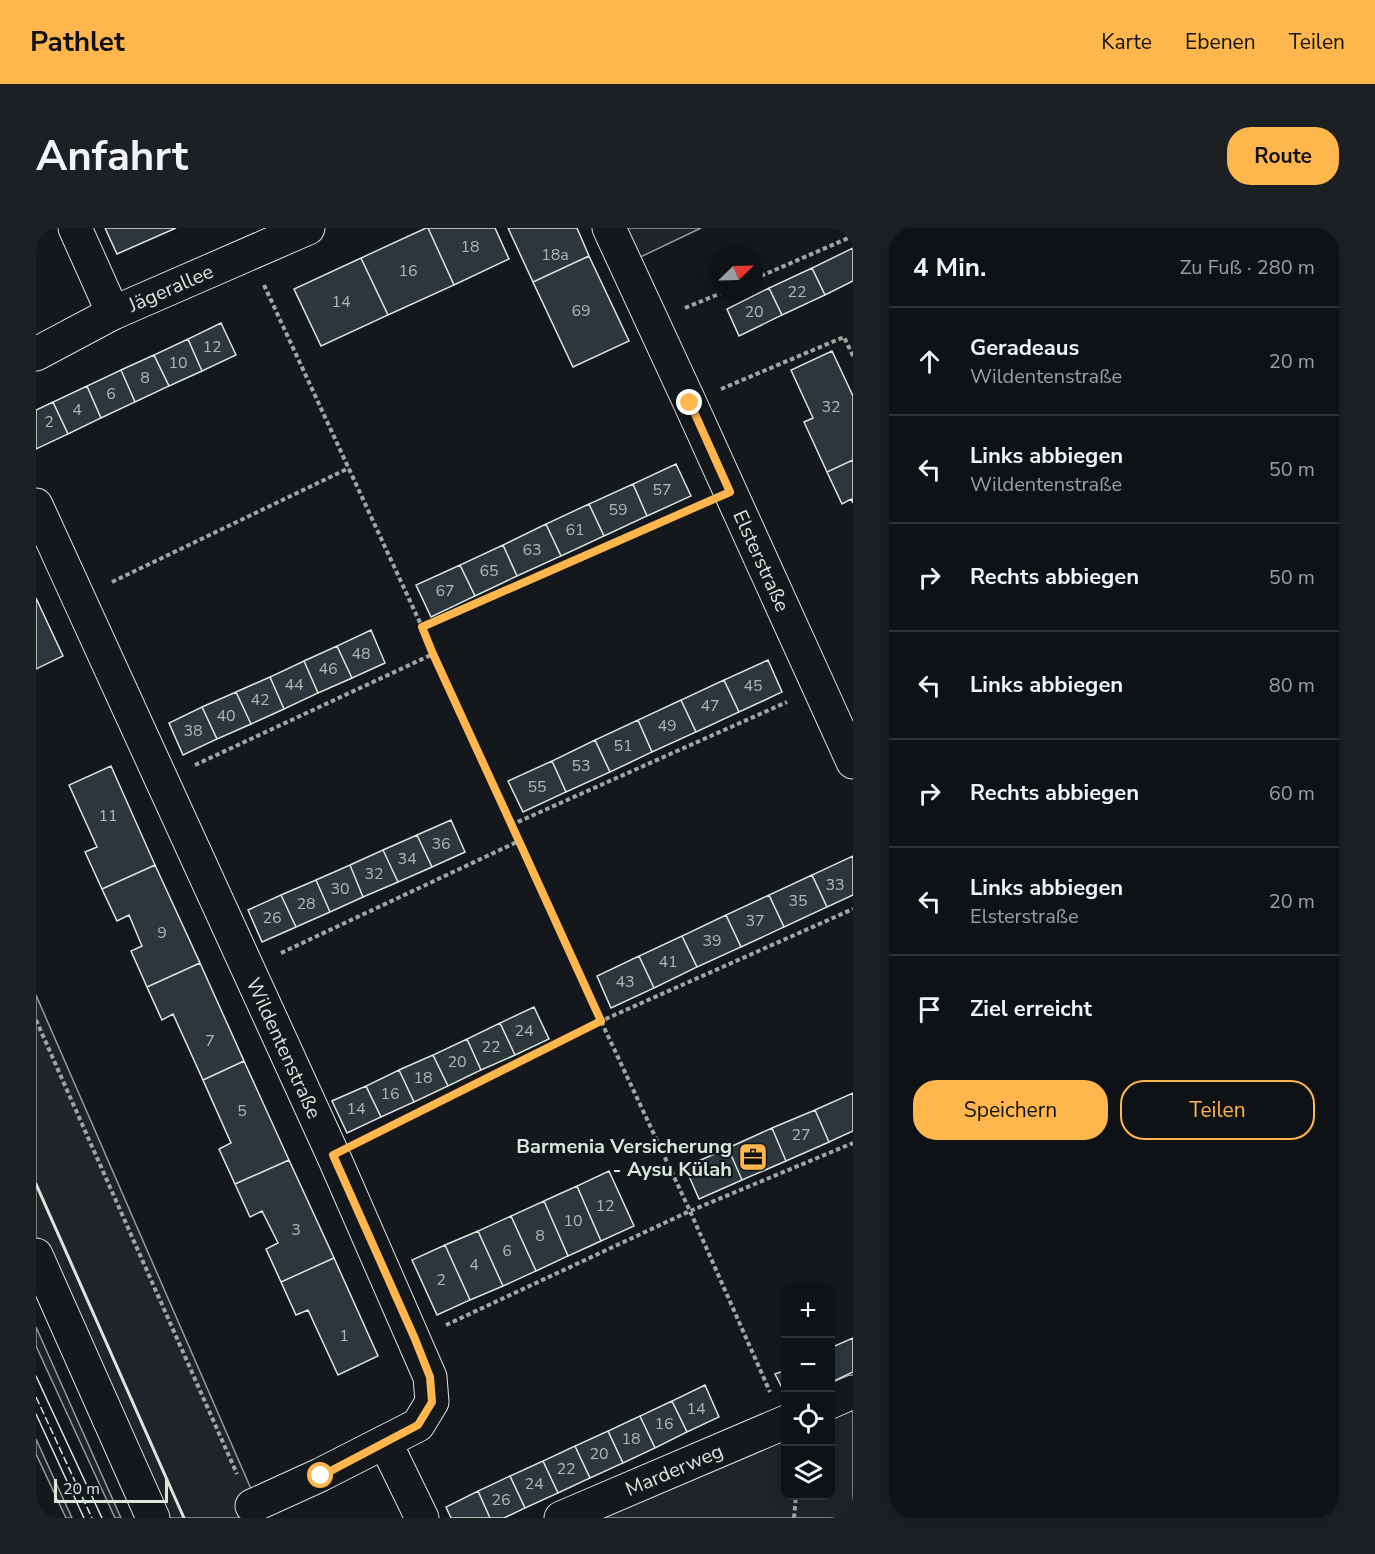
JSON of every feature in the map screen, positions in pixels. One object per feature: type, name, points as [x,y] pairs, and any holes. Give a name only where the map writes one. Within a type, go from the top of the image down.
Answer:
[{"type":"street","points":[[75,228],[113,313]]},
{"type":"street","name":"Jägerallee","points":[[36,354],[113,313],[308,228]]},
{"type":"street","name":"Elsterstraße","points":[[609,228],[853,762]]},
{"type":"street","name":"Wildentenstraße","points":[[36,505],[333,1155],[430,1377],[432,1402],[418,1425],[321,1476],[252,1506]]},
{"type":"street","points":[[36,1255],[153,1518]]},
{"type":"street","points":[[835,1400],[853,1392]]},
{"type":"street","name":"Marderweg","points":[[561,1518],[781,1423]]},
{"type":"street","points":[[385,1442],[422,1518]]},
{"type":"path","points":[[763,275],[853,236]]},
{"type":"path","points":[[250,255],[690,1211],[781,1415]]},
{"type":"path","points":[[653,322],[709,298]]},
{"type":"path","points":[[690,403],[844,337],[853,356]]},
{"type":"path","points":[[78,598],[349,468]]},
{"type":"path","points":[[422,627],[730,492]]},
{"type":"path","points":[[162,781],[433,654]]},
{"type":"path","points":[[511,825],[819,688]]},
{"type":"path","points":[[247,968],[519,841]]},
{"type":"path","points":[[333,1155],[601,1021],[853,909]]},
{"type":"path","points":[[36,1020],[252,1506]]},
{"type":"path","points":[[415,1339],[690,1211],[853,1143]]},
{"type":"path","points":[[794,1518],[796,1500]]},
{"type":"shaded area","points":[[617,228],[701,228],[632,261]]},
{"type":"shaded area","points":[[36,995],[255,1498],[266,1518],[153,1518],[36,1254]]},
{"type":"shaded area","points":[[36,1327],[121,1518],[115,1518],[36,1346]]},
{"type":"shaded area","points":[[853,1392],[853,1518],[561,1518],[781,1424],[781,1500],[835,1500],[835,1400]]},
{"type":"shaded area","points":[[36,1439],[72,1518],[66,1518],[36,1454]]},
{"type":"building","points":[[105,228],[176,228],[117,254]]},
{"type":"building","points":[[426,228],[454,285],[388,315],[361,258]]},
{"type":"building","points":[[428,228],[495,228],[509,259],[454,285]]},
{"type":"building","points":[[508,228],[577,228],[589,256],[533,282]]},
{"type":"building","points":[[853,248],[853,281],[825,295],[812,268]]},
{"type":"building","points":[[589,256],[629,341],[573,367],[533,282]]},
{"type":"building","points":[[361,258],[388,315],[321,346],[294,289]]},
{"type":"building","points":[[812,268],[825,295],[782,315],[769,288]]},
{"type":"building","points":[[769,288],[782,315],[739,336],[727,309],[745,300],[763,300],[763,291]]},
{"type":"building","points":[[221,323],[236,355],[202,371],[188,339]]},
{"type":"building","points":[[188,339],[202,371],[169,386],[154,355]]},
{"type":"building","points":[[832,351],[853,396],[853,460],[827,472],[804,422],[813,418],[791,370]]},
{"type":"building","points":[[154,355],[169,386],[135,402],[121,370]]},
{"type":"building","points":[[121,370],[135,402],[101,418],[87,386]]},
{"type":"building","points":[[87,386],[101,418],[68,434],[53,402]]},
{"type":"building","points":[[53,402],[68,434],[36,449],[36,410]]},
{"type":"building","points":[[853,460],[853,503],[851,499],[842,504],[827,472]]},
{"type":"building","points":[[676,464],[691,496],[647,516],[633,484]]},
{"type":"building","points":[[633,484],[647,516],[604,536],[589,504]]},
{"type":"building","points":[[589,504],[604,536],[561,556],[546,524]]},
{"type":"building","points":[[546,524],[561,556],[517,576],[503,545]]},
{"type":"building","points":[[503,545],[517,576],[475,596],[460,565]]},
{"type":"building","points":[[460,565],[475,596],[431,617],[416,585]]},
{"type":"building","points":[[36,598],[63,656],[36,669]]},
{"type":"building","points":[[371,630],[385,663],[352,678],[337,646]]},
{"type":"building","points":[[337,646],[352,678],[318,693],[304,661]]},
{"type":"building","points":[[768,660],[782,692],[739,712],[724,680]]},
{"type":"building","points":[[304,661],[318,693],[284,709],[270,677]]},
{"type":"building","points":[[270,677],[284,709],[251,724],[236,692]]},
{"type":"building","points":[[724,680],[739,712],[696,732],[681,700]]},
{"type":"building","points":[[236,692],[251,724],[217,739],[202,707]]},
{"type":"building","points":[[681,700],[696,732],[652,752],[638,720]]},
{"type":"building","points":[[202,707],[217,739],[183,755],[169,723]]},
{"type":"building","points":[[638,720],[652,752],[610,772],[595,740]]},
{"type":"building","points":[[595,740],[610,772],[566,792],[552,761]]},
{"type":"building","points":[[552,761],[566,792],[523,812],[508,781]]},
{"type":"building","points":[[111,766],[155,865],[102,889],[85,852],[97,847],[69,785]]},
{"type":"building","points":[[451,820],[465,852],[432,867],[417,835]]},
{"type":"building","points":[[417,835],[432,867],[398,882],[383,850]]},
{"type":"building","points":[[383,850],[398,882],[363,897],[350,865]]},
{"type":"building","points":[[853,856],[853,895],[827,907],[812,875]]},
{"type":"building","points":[[155,865],[200,963],[147,987],[131,951],[142,946],[129,915],[117,921],[102,889]]},
{"type":"building","points":[[350,865],[363,897],[330,912],[316,880]]},
{"type":"building","points":[[812,875],[827,907],[784,927],[769,895]]},
{"type":"building","points":[[316,880],[330,912],[296,927],[281,895]]},
{"type":"building","points":[[281,895],[296,927],[262,942],[248,910]]},
{"type":"building","points":[[769,895],[784,927],[741,947],[726,915]]},
{"type":"building","points":[[726,915],[741,947],[697,967],[682,936]]},
{"type":"building","points":[[682,936],[697,967],[654,988],[639,956]]},
{"type":"building","points":[[639,956],[654,988],[611,1008],[597,976]]},
{"type":"building","points":[[200,963],[244,1061],[203,1080],[173,1014],[162,1020],[147,987]]},
{"type":"building","points":[[534,1007],[549,1039],[515,1055],[500,1023]]},
{"type":"building","points":[[500,1023],[515,1055],[481,1070],[467,1039]]},
{"type":"building","points":[[467,1039],[481,1070],[448,1086],[433,1055]]},
{"type":"building","points":[[433,1055],[448,1086],[414,1102],[399,1070]]},
{"type":"building","points":[[244,1061],[289,1160],[235,1184],[219,1149],[231,1143],[203,1080]]},
{"type":"building","points":[[399,1070],[414,1102],[381,1117],[366,1086]]},
{"type":"building","points":[[366,1086],[381,1117],[347,1133],[332,1101]]},
{"type":"building","points":[[853,1093],[853,1131],[829,1142],[815,1110]]},
{"type":"building","points":[[815,1110],[829,1142],[786,1161],[772,1128]]},
{"type":"building","points":[[772,1128],[786,1161],[742,1180],[728,1148]]},
{"type":"building","points":[[728,1148],[742,1180],[699,1199],[685,1167]]},
{"type":"building","points":[[289,1160],[334,1258],[281,1282],[266,1249],[278,1243],[262,1211],[250,1217],[235,1184]]},
{"type":"building","points":[[609,1171],[634,1226],[601,1241],[577,1186]]},
{"type":"building","points":[[577,1186],[601,1241],[568,1256],[544,1201]]},
{"type":"building","points":[[544,1201],[568,1256],[536,1271],[511,1216]]},
{"type":"building","points":[[511,1216],[536,1271],[503,1286],[478,1231]]},
{"type":"building","points":[[478,1231],[503,1286],[470,1300],[445,1245]]},
{"type":"building","points":[[445,1245],[470,1300],[437,1315],[412,1260]]},
{"type":"building","points":[[334,1258],[378,1356],[338,1375],[308,1310],[296,1315],[281,1282]]},
{"type":"building","points":[[853,1338],[853,1372],[835,1381],[835,1346]]},
{"type":"building","points":[[781,1372],[781,1386],[775,1374]]},
{"type":"building","points":[[705,1385],[719,1417],[687,1432],[672,1401]]},
{"type":"building","points":[[672,1401],[687,1432],[655,1448],[640,1416]]},
{"type":"building","points":[[640,1416],[655,1448],[623,1463],[608,1431]]},
{"type":"building","points":[[608,1431],[623,1463],[590,1478],[575,1446]]},
{"type":"building","points":[[575,1446],[590,1478],[558,1493],[543,1461]]},
{"type":"building","points":[[543,1461],[558,1493],[525,1508],[510,1476]]},
{"type":"building","points":[[510,1476],[525,1508],[504,1518],[490,1518],[478,1491]]},
{"type":"building","points":[[478,1491],[490,1518],[451,1518],[446,1507]]},
{"type":"tram line","points":[[36,1376],[102,1518]]},
{"type":"tram line","points":[[36,1414],[84,1518]]},
{"type":"fence","points":[[36,1397],[92,1518]]},
{"type":"wall","points":[[36,1184],[184,1518]]},
{"type":"place","name":"Barmenia Versicherung - Aysu Külah","points":[[753,1157]]},
{"type":"route","points":[[321,1476],[418,1425],[432,1402],[430,1377],[415,1339],[333,1155],[601,1021],[422,627],[730,492],[690,403]]}]
